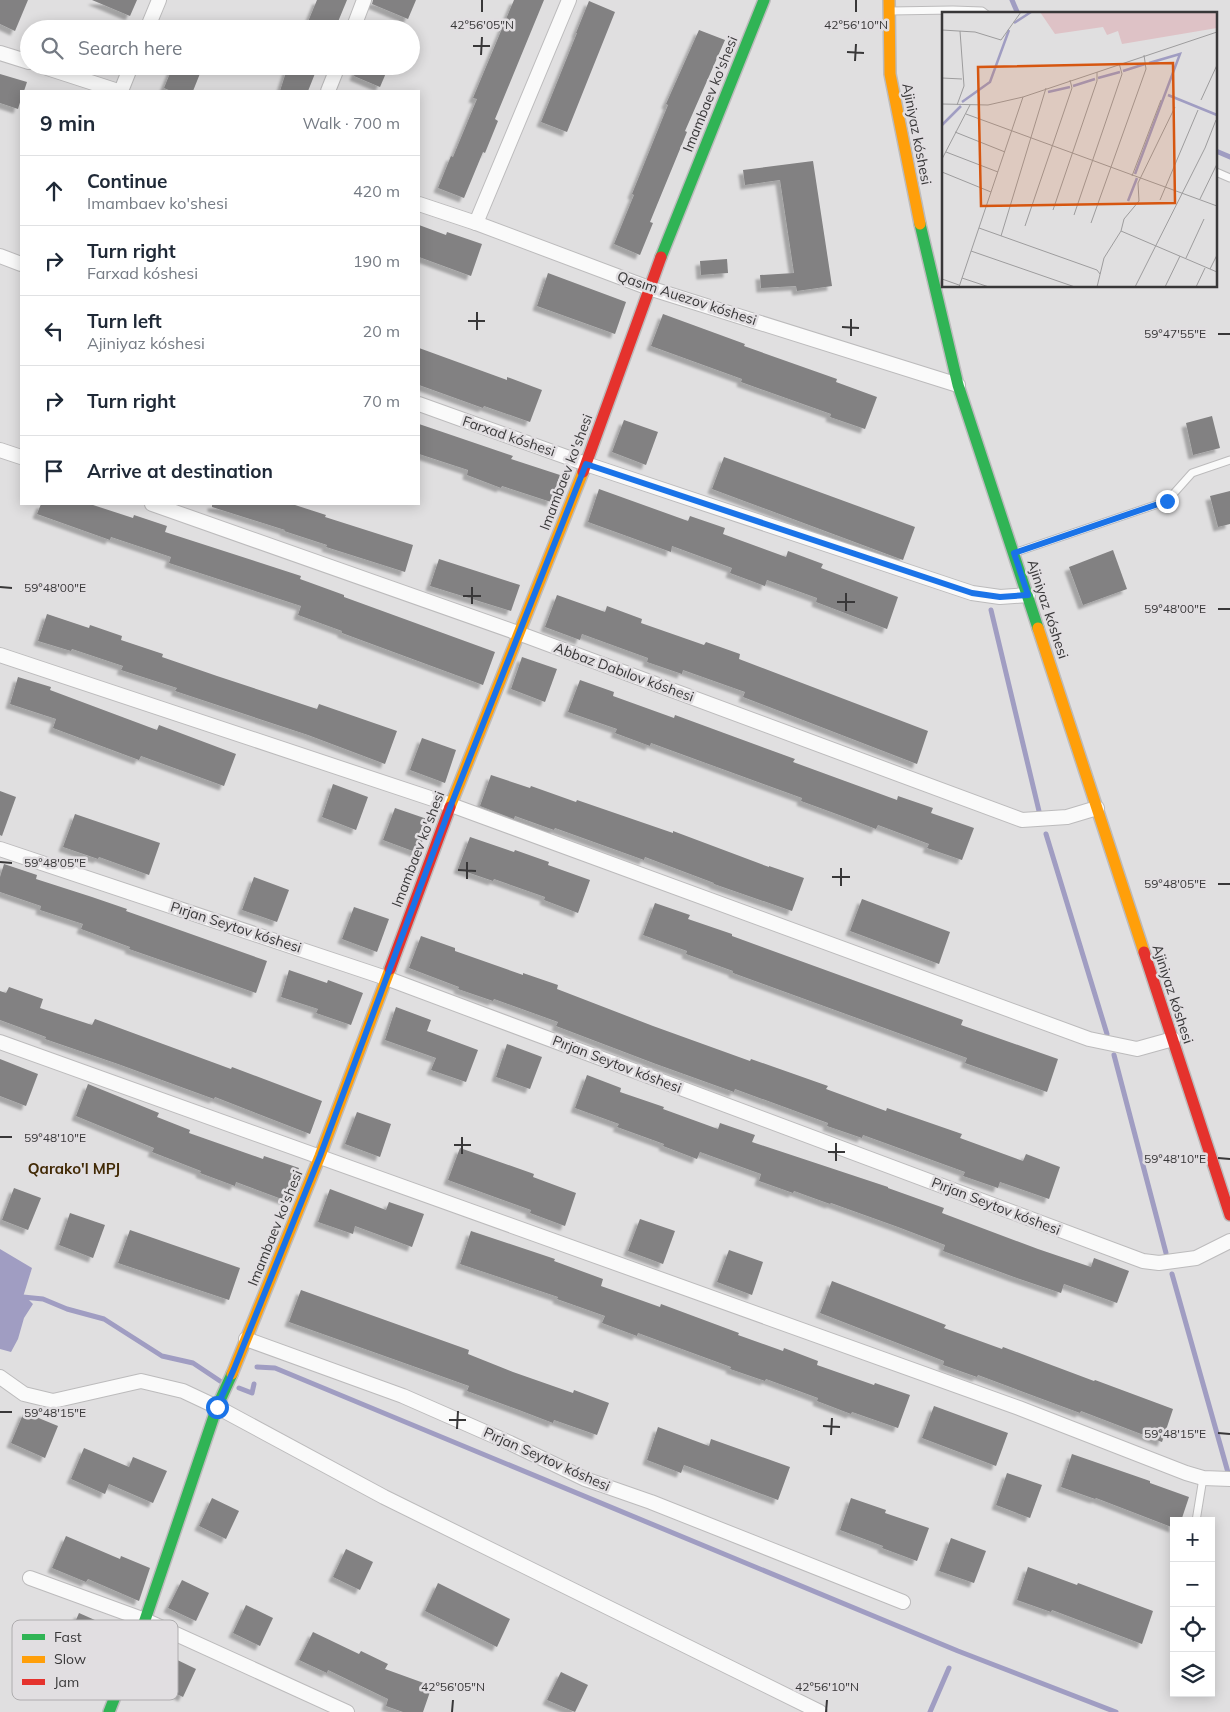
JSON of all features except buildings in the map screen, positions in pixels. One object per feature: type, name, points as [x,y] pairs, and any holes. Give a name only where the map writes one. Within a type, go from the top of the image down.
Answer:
[{"type":"street","points":[[151,20],[160,0]]},
{"type":"street","points":[[356,20],[364,0]]},
{"type":"street","points":[[476,223],[569,0]]},
{"type":"street","name":"Imambaev ko'shesi","points":[[145,1620],[217,1407],[320,1156],[451,805],[586,464],[649,288],[764,0]]},
{"type":"street","name":"Ajiniyaz kóshesi","points":[[889,6],[890,74],[923,239],[958,385],[1230,1215]]},
{"type":"street","points":[[0,53],[20,59]]},
{"type":"street","points":[[69,75],[116,90]]},
{"type":"street","points":[[120,90],[127,75]]},
{"type":"street","points":[[328,90],[334,75]]},
{"type":"street","name":"Qasım Auezov kóshesi","points":[[420,204],[476,223],[649,288],[958,385]]},
{"type":"street","points":[[0,256],[20,264]]},
{"type":"street","name":"Farxad kóshesi","points":[[420,404],[586,464],[972,593],[1000,597],[1028,595]]},
{"type":"street","points":[[0,450],[20,458]]},
{"type":"street","name":"Abbaz Dabılov kóshesi","points":[[155,505],[518,633],[1022,820],[1067,817],[1096,808]]},
{"type":"street","points":[[0,655],[451,805],[1089,1039],[1137,1049],[1173,1039]]},
{"type":"street","name":"Pırjan Seytov kóshesi","points":[[0,849],[386,978],[1143,1261],[1159,1263],[1196,1258],[1230,1241]]},
{"type":"street","points":[[0,1042],[1019,1408],[1186,1473],[1203,1478],[1230,1479]]},
{"type":"street","name":"Pırjan Seytov kóshesi","points":[[246,1340],[403,1396],[510,1443],[585,1479],[651,1502],[903,1602]]},
{"type":"street","points":[[0,1377],[24,1394],[53,1401],[140,1381],[183,1391],[217,1407],[384,1497],[820,1712]]},
{"type":"street","points":[[30,1578],[145,1620]]},
{"type":"street","points":[[178,1635],[347,1712]]},
{"type":"street","name":"Imambaev ko'shesi","points":[[109,1712],[114,1700]]},
{"type":"lane","points":[[889,6],[983,12]]},
{"type":"lane","points":[[1218,173],[1230,178]]},
{"type":"lane","points":[[1014,553],[1167,501],[1192,473],[1230,460]]},
{"type":"lane","points":[[1197,1517],[1203,1478]]},
{"type":"shaded area","points":[[0,1249],[32,1268],[23,1297],[33,1304],[24,1318],[18,1339],[11,1352],[0,1349]]},
{"type":"waterway","points":[[1012,0],[1017,12]]},
{"type":"waterway","points":[[1218,152],[1230,157]]},
{"type":"waterway","points":[[991,610],[1039,811]]},
{"type":"waterway","points":[[1046,834],[1107,1034]]},
{"type":"waterway","points":[[1114,1055],[1166,1253]]},
{"type":"waterway","points":[[1172,1274],[1229,1476]]},
{"type":"waterway","points":[[23,1297],[43,1299],[67,1309],[104,1319],[162,1356],[193,1363],[220,1381]]},
{"type":"waterway","points":[[257,1367],[275,1368],[958,1651],[1116,1712]]},
{"type":"waterway","points":[[239,1388],[252,1393],[254,1384]]},
{"type":"waterway","points":[[930,1712],[949,1668]]},
{"type":"traffic: fast","points":[[661,257],[764,0]]},
{"type":"traffic: fast","points":[[920,224],[958,385],[1038,628]]},
{"type":"traffic: fast","points":[[145,1620],[217,1407],[232,1374]]},
{"type":"traffic: fast","points":[[109,1712],[114,1700]]},
{"type":"traffic: slow","points":[[889,0],[890,74],[920,224]]},
{"type":"traffic: slow","points":[[450,807],[583,472]]},
{"type":"traffic: slow","points":[[1038,628],[1144,952]]},
{"type":"traffic: slow","points":[[232,1374],[320,1156],[390,969]]},
{"type":"traffic: jam","points":[[583,472],[661,257]]},
{"type":"traffic: jam","points":[[390,969],[450,807]]},
{"type":"traffic: jam","points":[[1144,952],[1230,1215]]},
{"type":"district","name":"Qarako'l MPJ","points":[[74,1168]]},
{"type":"route","points":[[217,1407],[320,1156],[451,805],[586,464],[972,593],[1000,597],[1028,595],[1014,553],[1167,501]]}]
